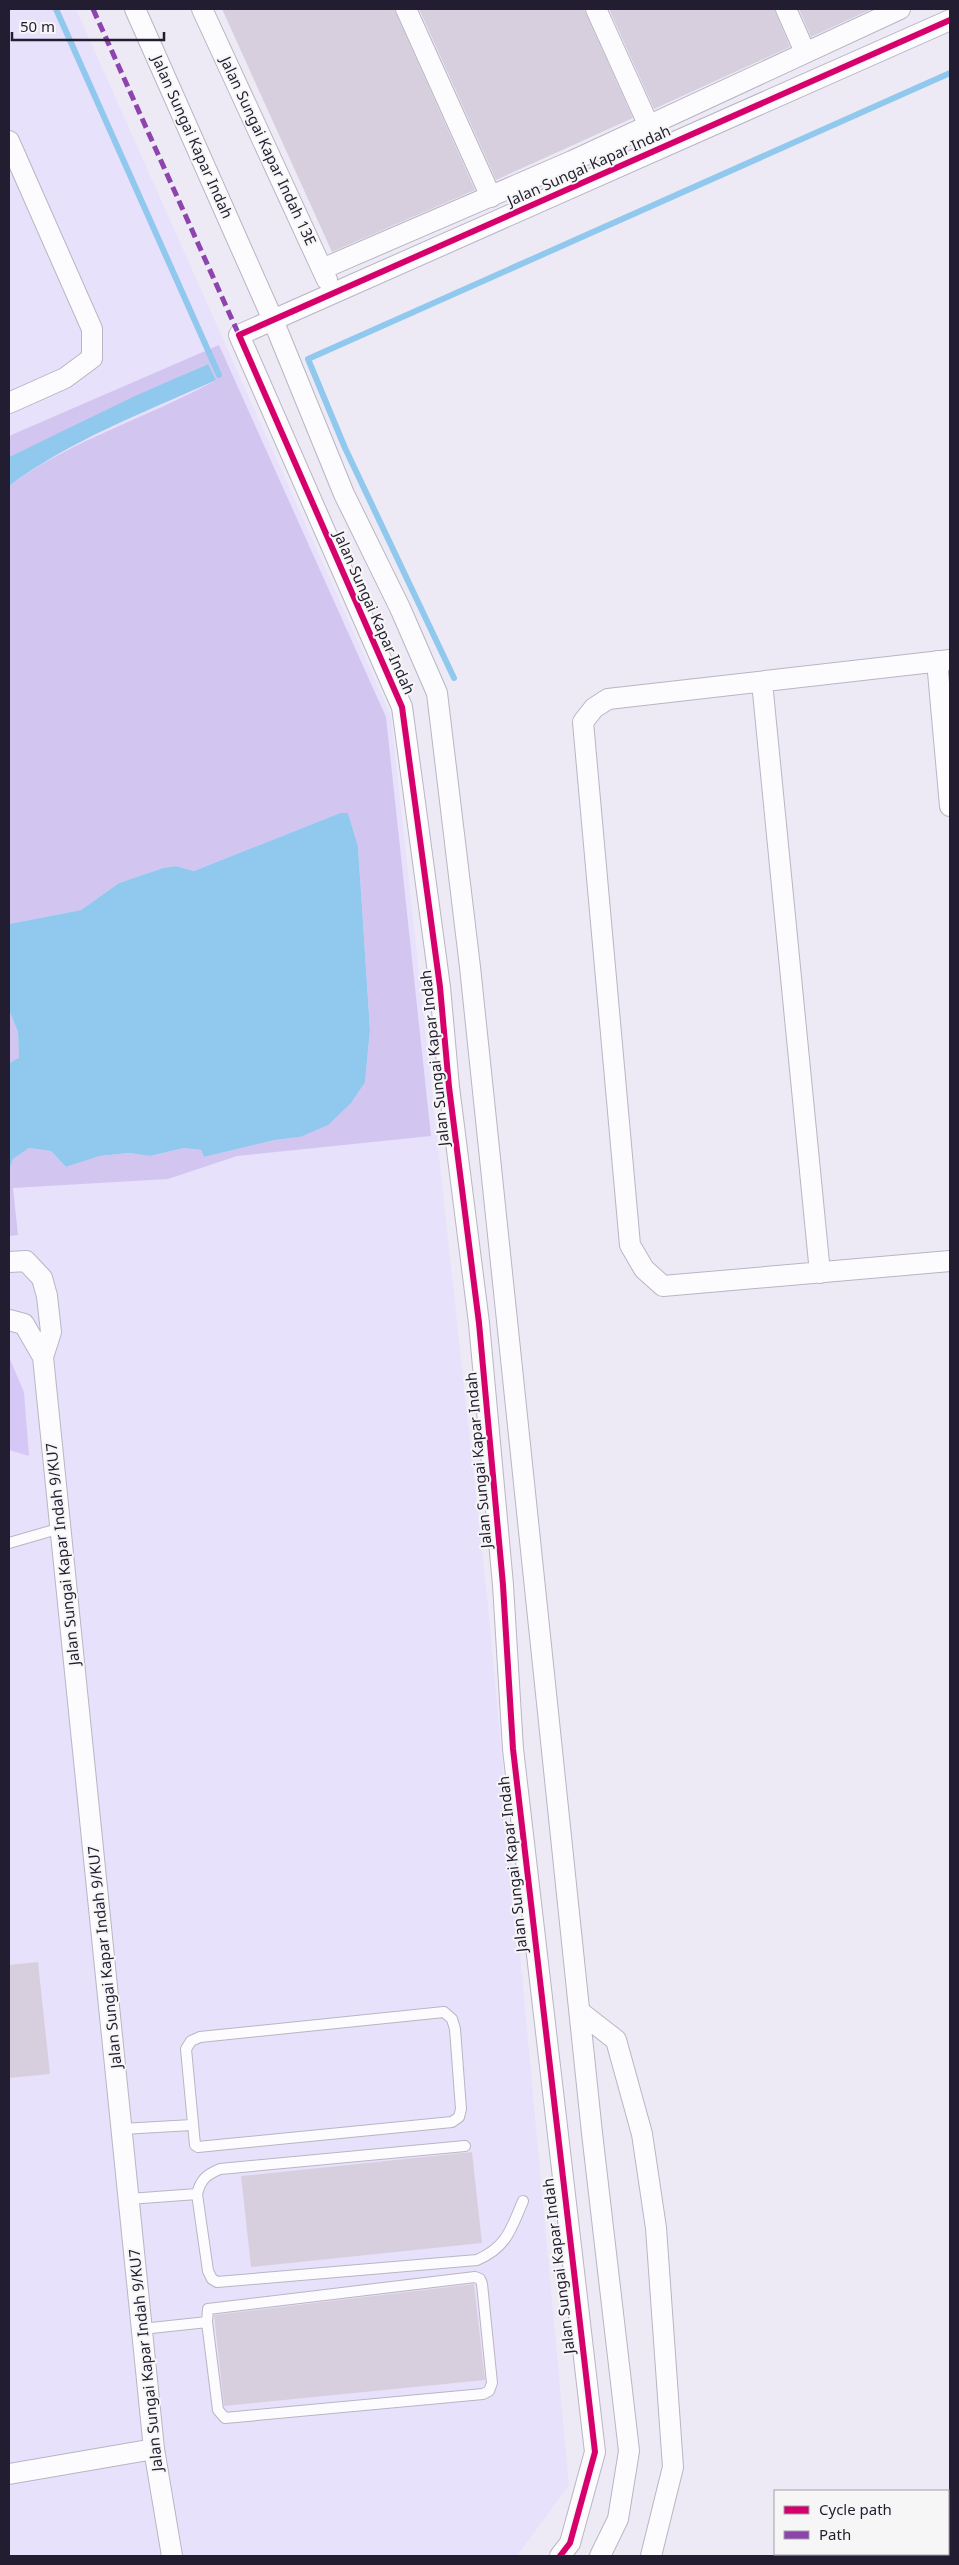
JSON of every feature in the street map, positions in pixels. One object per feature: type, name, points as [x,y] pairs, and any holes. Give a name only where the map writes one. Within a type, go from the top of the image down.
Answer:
[{"type":"street","name":"Jalan Sungai Kapar Indah","points":[[135,9],[273,320],[344,494],[400,608],[436,693],[470,967],[580,2012],[630,2451],[618,2519],[600,2556]]},
{"type":"street","name":"Jalan Sungai Kapar Indah 13E","points":[[202,9],[333,293]]},
{"type":"street","points":[[406,9],[491,197]]},
{"type":"street","points":[[596,9],[649,126]]},
{"type":"street","points":[[786,9],[805,52]]},
{"type":"street","points":[[322,269],[491,197],[649,126],[900,9]]},
{"type":"street","name":"Jalan Sungai Kapar Indah","points":[[560,2556],[570,2543],[594,2452],[513,1749],[503,1585],[478,1323],[449,1087],[440,987],[402,707],[239,335],[950,20]]},
{"type":"street","points":[[9,141],[92,330],[92,358],[65,378],[9,403]]},
{"type":"street","points":[[950,806],[943,661],[608,699],[594,708],[583,722],[630,1245],[644,1270],[663,1286],[950,1261]]},
{"type":"street","points":[[762,682],[820,1273]]},
{"type":"street","points":[[9,1262],[26,1261],[42,1278],[47,1296],[51,1332],[43,1357]]},
{"type":"street","points":[[9,1320],[24,1324],[43,1357]]},
{"type":"street","name":"Jalan Sungai Kapar Indah 9/KU7","points":[[43,1357],[49,1532],[122,2129],[154,2448],[172,2556]]},
{"type":"street","points":[[580,2012],[616,2040],[642,2134],[656,2228],[673,2467],[651,2556]]},
{"type":"street","points":[[9,2474],[154,2448]]},
{"type":"lane","points":[[9,1543],[49,1532]]},
{"type":"lane","points":[[444,2012],[452,2019],[455,2029],[461,2108],[460,2117],[452,2122],[198,2147],[193,2140],[192,2125],[186,2049],[191,2041],[200,2037],[444,2012]]},
{"type":"lane","points":[[122,2129],[192,2125]]},
{"type":"lane","points":[[465,2146],[220,2169],[206,2175],[200,2182],[197,2194],[208,2271],[212,2279],[217,2282],[477,2260],[494,2252],[511,2230],[523,2201]]},
{"type":"lane","points":[[129,2199],[197,2194]]},
{"type":"lane","points":[[475,2277],[480,2279],[482,2284],[492,2382],[489,2391],[483,2394],[225,2418],[218,2410],[207,2322],[206,2312],[212,2308],[475,2277]]},
{"type":"lane","points":[[142,2329],[207,2322]]},
{"type":"shaded area","points":[[9,9],[76,9],[391,716],[488,1606],[569,2485],[517,2556],[9,2556]]},
{"type":"shaded area","points":[[219,345],[386,717],[431,1136],[237,1156],[168,1179],[13,1188],[18,1235],[9,1236],[9,1170],[13,1159],[29,1148],[51,1151],[66,1167],[100,1156],[129,1153],[150,1156],[184,1148],[201,1150],[204,1157],[275,1140],[300,1137],[365,1082],[370,1030],[358,846],[348,813],[340,813],[194,871],[176,866],[163,868],[119,883],[81,910],[9,924],[9,486],[58,455],[216,380],[207,364],[9,457],[9,436]]},
{"type":"shaded area","points":[[9,1010],[18,1032],[19,1059],[9,1063]]},
{"type":"shaded area","points":[[9,1357],[24,1392],[29,1456],[9,1450]]},
{"type":"water","points":[[208,364],[216,380],[136,415],[83,441],[57,455],[9,486],[9,457],[135,396]]},
{"type":"water","points":[[340,813],[348,813],[358,846],[370,1030],[365,1082],[351,1103],[328,1125],[300,1137],[275,1140],[204,1157],[201,1150],[184,1148],[150,1156],[129,1153],[100,1156],[66,1167],[51,1151],[29,1148],[13,1159],[9,1170],[9,1063],[19,1058],[18,1032],[9,1010],[9,924],[81,910],[119,883],[163,868],[176,866],[194,871]]},
{"type":"building","points":[[222,9],[394,9],[475,190],[332,252]]},
{"type":"building","points":[[419,9],[584,9],[633,118],[496,180]]},
{"type":"building","points":[[609,9],[774,9],[790,47],[654,109]]},
{"type":"building","points":[[799,9],[872,9],[811,37]]},
{"type":"building","points":[[38,1962],[50,2074],[9,2078],[9,1965]]},
{"type":"building","points":[[472,2152],[482,2243],[251,2267],[241,2176]]},
{"type":"building","points":[[474,2284],[485,2380],[224,2406],[214,2315]]},
{"type":"waterway","points":[[56,9],[219,375]]},
{"type":"waterway","points":[[454,678],[345,448],[308,359],[950,73]]},
{"type":"marked path","points":[[93,9],[239,335]]},
{"type":"cycle path","points":[[560,2556],[570,2543],[595,2452],[513,1749],[503,1585],[479,1323],[449,1087],[440,987],[402,707],[239,335],[950,20]]}]
